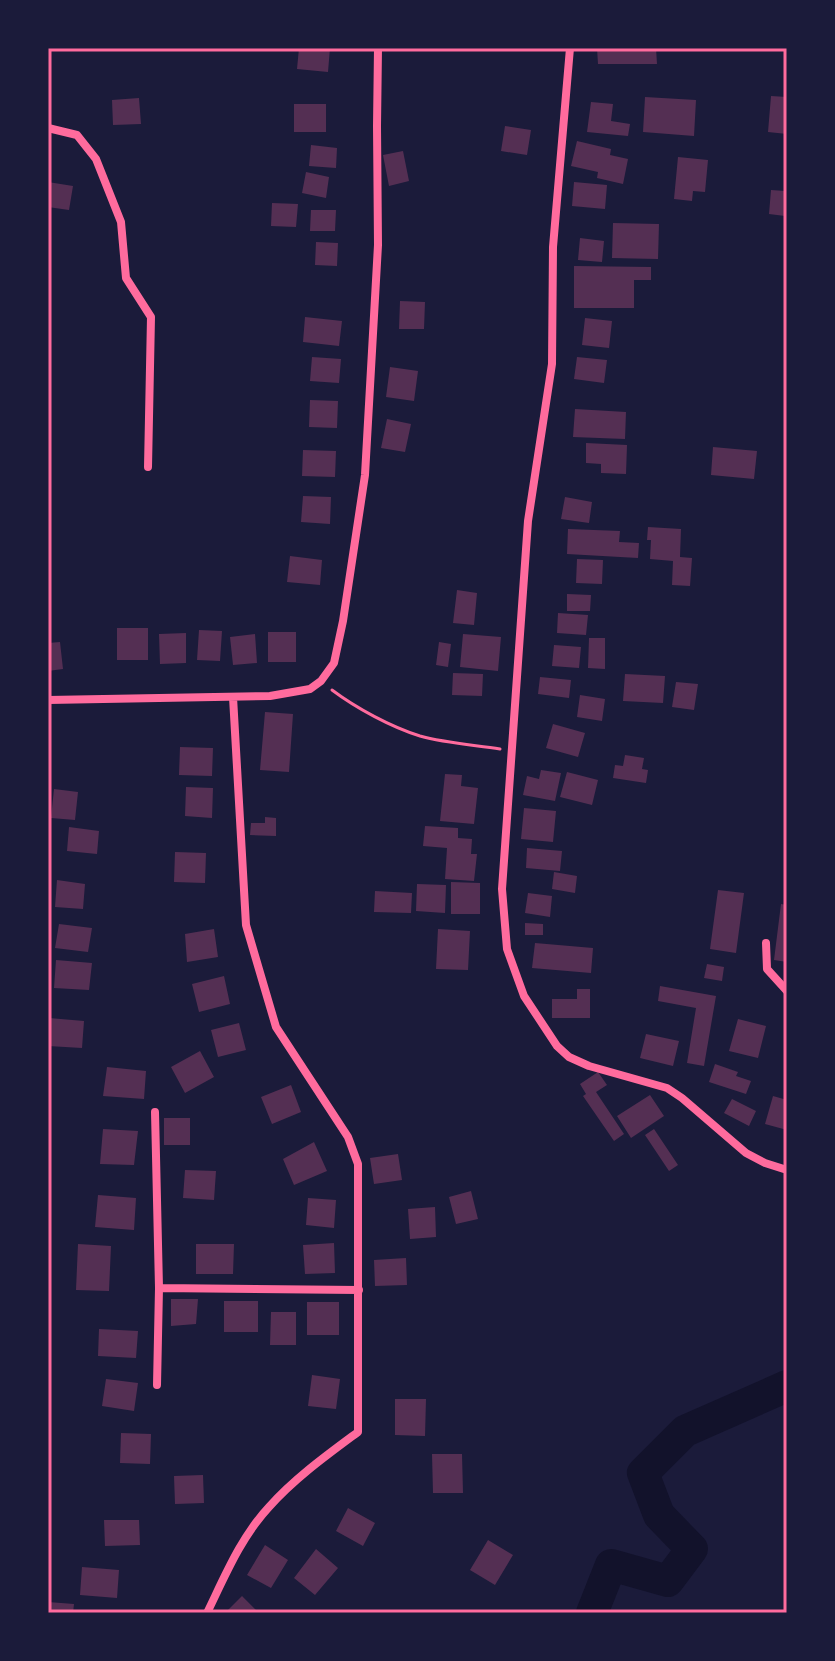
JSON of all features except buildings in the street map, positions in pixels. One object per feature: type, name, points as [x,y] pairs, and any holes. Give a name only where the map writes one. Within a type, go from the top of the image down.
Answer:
[{"type":"street","points":[[48,700],[270,696],[310,689],[321,681],[334,663],[365,475],[378,245],[378,48]]},
{"type":"street","points":[[570,48],[553,247],[552,364],[528,521],[511,750],[502,889],[507,949],[524,996],[557,1046],[569,1057],[589,1066],[667,1088],[746,1153],[787,1170]]},
{"type":"street","points":[[48,128],[77,135],[96,159],[121,222],[126,278],[151,317],[148,467]]},
{"type":"street","points":[[207,1613],[235,1555],[268,1508],[319,1461],[358,1432],[358,1164],[348,1137],[276,1027],[246,925],[233,697]]},
{"type":"street","points":[[766,943],[767,969],[787,991]]},
{"type":"street","points":[[155,1112],[159,1288],[157,1385]]},
{"type":"street","points":[[159,1288],[359,1290]]},
{"type":"path","points":[[321,681],[346,701],[420,736],[511,750]]},
{"type":"waterway","points":[[592,1613],[611,1565],[668,1581],[692,1549],[659,1515],[643,1473],[685,1431],[787,1386]]}]
